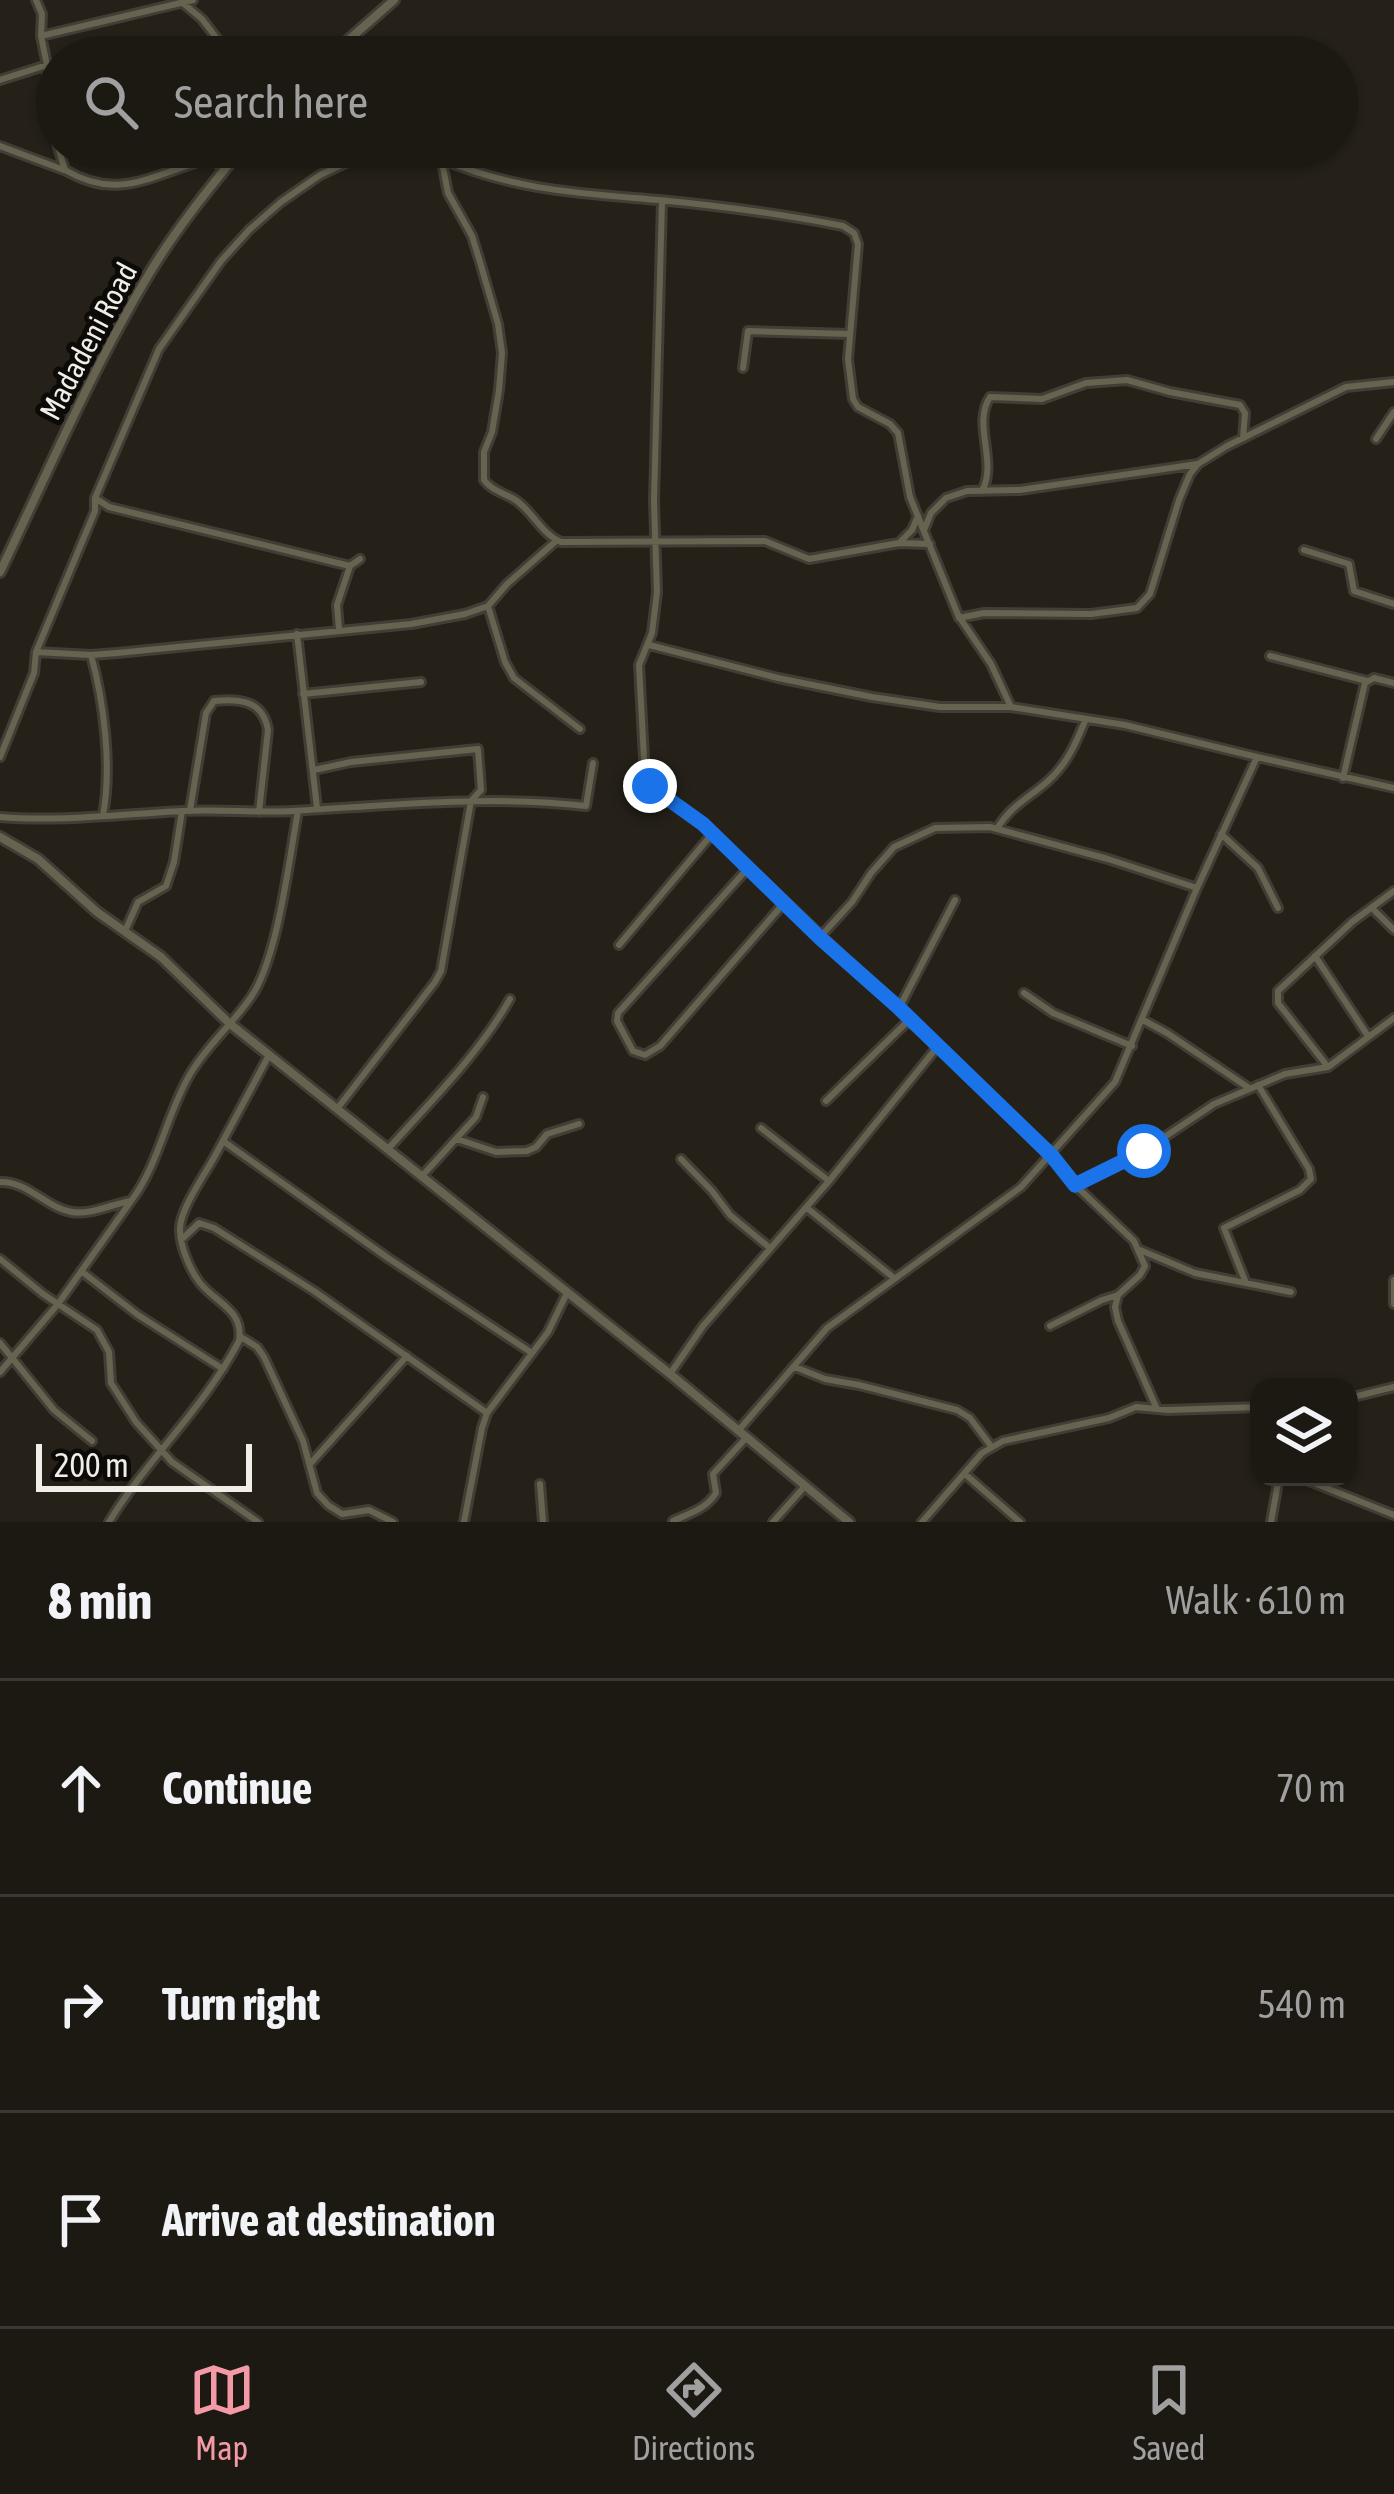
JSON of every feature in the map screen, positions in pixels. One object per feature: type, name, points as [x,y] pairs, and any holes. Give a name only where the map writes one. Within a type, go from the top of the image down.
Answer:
[{"type":"street","points":[[36,0],[42,14],[40,36]]},
{"type":"street","points":[[44,36],[193,0]]},
{"type":"street","points":[[353,36],[394,0]]},
{"type":"street","points":[[184,4],[215,36]]},
{"type":"street","points":[[0,80],[36,69]]},
{"type":"street","points":[[0,146],[36,160]]},
{"type":"street","points":[[59,168],[98,186],[137,183],[181,168]]},
{"type":"street","points":[[0,757],[34,673],[36,652],[95,511],[95,498],[159,349],[221,261],[249,230],[281,202],[335,168]]},
{"type":"street","points":[[443,168],[448,194],[472,236],[502,353],[500,390],[484,452],[484,480],[527,509],[547,535],[556,541],[765,541],[809,559],[899,543],[930,544]]},
{"type":"street","points":[[463,168],[515,185],[761,211],[850,229],[858,244],[848,359],[853,399],[898,433],[905,477],[959,618],[987,658],[1011,707]]},
{"type":"street","name":"Madadeni Road","points":[[0,572],[102,359],[141,289],[226,169]]},
{"type":"street","points":[[662,201],[657,592],[652,633],[639,665],[645,777],[650,786],[688,812],[899,1008],[1052,1156],[1140,1250],[1195,1273],[1291,1292]]},
{"type":"street","points":[[743,368],[748,331],[850,334]]},
{"type":"street","points":[[982,490],[988,479],[983,422],[990,397],[1042,399],[1086,383],[1127,380],[1240,405],[1245,413],[1243,438]]},
{"type":"street","points":[[924,530],[931,513],[946,498],[967,491],[1020,490],[1198,464],[1346,387],[1394,382]]},
{"type":"street","points":[[1376,439],[1394,412]]},
{"type":"street","points":[[959,618],[984,613],[1091,614],[1142,605],[1150,594],[1185,485],[1198,464]]},
{"type":"street","points":[[95,498],[109,507],[350,566]]},
{"type":"street","points":[[95,511],[109,507]]},
{"type":"street","points":[[899,543],[918,516]]},
{"type":"street","points":[[36,652],[91,655],[411,624],[465,614],[488,606],[556,541]]},
{"type":"street","points":[[1304,550],[1349,564],[1354,591],[1394,604]]},
{"type":"street","points":[[339,630],[337,605],[350,566],[360,559]]},
{"type":"street","points":[[488,606],[514,679],[580,729]]},
{"type":"street","points":[[297,634],[317,808]]},
{"type":"street","points":[[648,645],[778,678],[912,704],[1011,707],[1125,725],[1394,788]]},
{"type":"street","points":[[91,655],[106,747],[108,791],[103,815]]},
{"type":"street","points":[[1270,656],[1367,681],[1394,682]]},
{"type":"street","points":[[1342,778],[1367,681]]},
{"type":"street","points":[[303,694],[421,682]]},
{"type":"street","points":[[124,933],[138,902],[166,886],[206,713],[214,701],[254,706],[266,718],[259,812]]},
{"type":"street","points":[[997,829],[1014,806],[1063,765],[1084,721]]},
{"type":"street","points":[[314,770],[478,749],[482,790],[471,801],[441,971],[337,1108]]},
{"type":"street","points":[[673,1521],[706,1507],[716,1493],[713,1474],[826,1328],[1022,1186],[1115,1082],[1257,757]]},
{"type":"street","points":[[0,817],[298,811],[471,801],[586,806],[593,763]]},
{"type":"street","points":[[0,1372],[58,1304],[131,1201],[190,1074],[253,995],[270,952],[298,811]]},
{"type":"street","points":[[820,938],[895,847],[935,828],[997,829],[1197,888]]},
{"type":"street","points":[[619,945],[712,834]]},
{"type":"street","points":[[1221,834],[1258,868],[1278,908]]},
{"type":"street","points":[[0,837],[38,860],[124,933],[161,957],[229,1023],[849,1522]]},
{"type":"street","points":[[748,868],[618,1013],[617,1021],[633,1051],[645,1055],[660,1046],[784,902]]},
{"type":"street","points":[[1328,1066],[1276,996],[1315,956],[1394,891]]},
{"type":"street","points":[[899,1008],[955,900]]},
{"type":"street","points":[[1372,908],[1394,930]]},
{"type":"street","points":[[1315,956],[1368,1036]]},
{"type":"street","points":[[1024,993],[1053,1012],[1132,1046]]},
{"type":"street","points":[[388,1149],[461,1067],[510,999]]},
{"type":"street","points":[[1075,1185],[1139,1154],[1214,1104],[1285,1073],[1328,1066],[1394,1018]]},
{"type":"street","points":[[826,1101],[910,1020]]},
{"type":"street","points":[[1143,1020],[1253,1087],[1309,1169],[1311,1179],[1300,1190],[1223,1228],[1246,1283]]},
{"type":"street","points":[[670,1374],[703,1326],[830,1181],[938,1046]]},
{"type":"street","points":[[269,1055],[181,1222],[181,1240],[202,1286],[232,1312],[241,1336],[261,1351],[303,1441],[317,1493],[344,1514],[369,1510],[388,1520]]},
{"type":"street","points":[[422,1176],[476,1117],[483,1097]]},
{"type":"street","points":[[457,1138],[496,1152],[527,1151],[548,1135],[579,1124]]},
{"type":"street","points":[[761,1128],[830,1181]]},
{"type":"street","points":[[223,1141],[532,1352]]},
{"type":"street","points":[[681,1159],[730,1215],[770,1248]]},
{"type":"street","points":[[0,1182],[11,1181],[74,1212],[131,1201]]},
{"type":"street","points":[[807,1208],[894,1278]]},
{"type":"street","points":[[181,1240],[200,1223],[214,1228],[314,1291],[488,1413]]},
{"type":"street","points":[[1050,1326],[1118,1295],[1144,1270],[1140,1250]]},
{"type":"street","points":[[0,1259],[104,1338],[113,1388],[172,1462],[258,1522]]},
{"type":"street","points":[[81,1271],[138,1316],[224,1369]]},
{"type":"street","points":[[1394,1280],[1394,1304]]},
{"type":"street","points":[[464,1522],[488,1413],[556,1320],[567,1293]]},
{"type":"street","points":[[1118,1295],[1118,1322],[1157,1409]]},
{"type":"street","points":[[109,1522],[128,1491],[206,1396],[241,1336]]},
{"type":"street","points":[[0,1343],[54,1410],[92,1442]]},
{"type":"street","points":[[310,1464],[407,1356]]},
{"type":"street","points":[[794,1366],[824,1379],[957,1410],[970,1418],[991,1446]]},
{"type":"street","points":[[1358,1396],[1394,1388]]},
{"type":"street","points":[[922,1522],[991,1446],[1016,1436],[1109,1418],[1136,1407],[1250,1407]]},
{"type":"street","points":[[964,1474],[1020,1522]]},
{"type":"street","points":[[540,1484],[543,1522]]},
{"type":"street","points":[[773,1522],[806,1486]]},
{"type":"street","points":[[1270,1522],[1277,1486]]},
{"type":"street","points":[[1322,1486],[1394,1515]]},
{"type":"route","points":[[650,786],[703,824],[899,1008],[1052,1156],[1075,1185],[1144,1151]]}]
